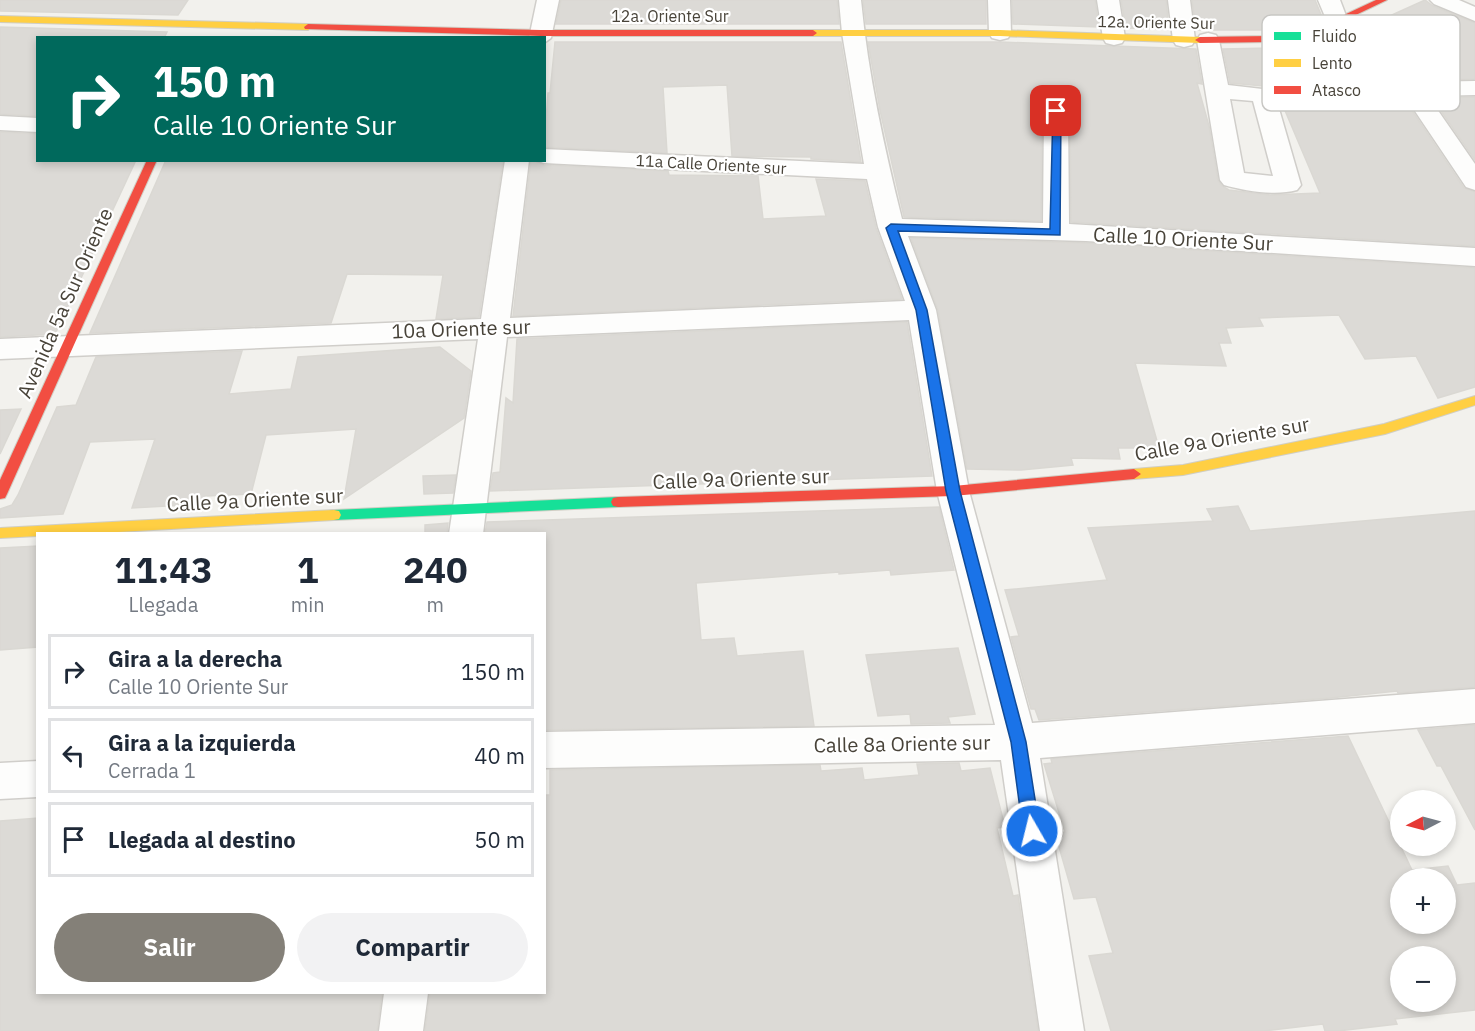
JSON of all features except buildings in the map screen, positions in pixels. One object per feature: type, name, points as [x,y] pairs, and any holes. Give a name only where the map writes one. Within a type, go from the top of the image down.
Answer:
[{"type":"street","points":[[541,35],[548,0]]},
{"type":"street","points":[[850,0],[853,33],[878,172],[891,228],[922,310],[953,491],[1018,742],[1062,1031]]},
{"type":"street","points":[[999,0],[1000,33]]},
{"type":"street","points":[[1108,0],[1114,38]]},
{"type":"street","points":[[1179,0],[1184,40]]},
{"type":"street","points":[[1329,0],[1335,15]]},
{"type":"street","name":"12a. Oriente Sur","points":[[1350,15],[1383,0]]},
{"type":"street","points":[[1441,0],[1475,15]]},
{"type":"street","points":[[214,36],[229,8]]},
{"type":"street","name":"12a. Oriente Sur","points":[[0,19],[221,23],[541,35],[1000,33],[1184,40],[1262,39]]},
{"type":"street","points":[[1208,40],[1216,91]]},
{"type":"street","points":[[1460,88],[1475,88]]},
{"type":"street","points":[[1056,111],[1056,232]]},
{"type":"street","points":[[1428,111],[1475,182]]},
{"type":"street","points":[[0,123],[36,125]]},
{"type":"street","name":"11a Calle Oriente sur","points":[[546,156],[878,172]]},
{"type":"street","name":"Avenida 5a Sur Oriente","points":[[0,494],[151,162]]},
{"type":"street","points":[[468,521],[517,162]]},
{"type":"street","name":"Calle 10 Oriente Sur","points":[[891,228],[1056,232],[1475,256]]},
{"type":"street","name":"10a Oriente sur","points":[[0,349],[922,310]]},
{"type":"street","name":"Calle 9a Oriente sur","points":[[39,532],[468,521],[953,491],[1183,470],[1385,429],[1475,400]]},
{"type":"street","name":"Calle 9a Oriente sur","points":[[0,533],[36,532]]},
{"type":"street","name":"Calle 8a Oriente sur","points":[[546,750],[1018,742],[1475,706]]},
{"type":"street","points":[[0,782],[36,779]]},
{"type":"street","points":[[401,1031],[406,994]]},
{"type":"traffic: fast","points":[[334,515],[618,502]]},
{"type":"traffic: slow","points":[[0,19],[308,27]]},
{"type":"traffic: slow","points":[[813,33],[1000,33],[1200,40]]},
{"type":"traffic: slow","points":[[1134,474],[1183,470],[1385,429],[1475,400]]},
{"type":"traffic: slow","points":[[0,533],[334,515]]},
{"type":"traffic: jam","points":[[1351,15],[1383,0]]},
{"type":"traffic: jam","points":[[308,27],[541,33],[813,33]]},
{"type":"traffic: jam","points":[[1200,40],[1262,39]]},
{"type":"traffic: jam","points":[[0,494],[151,162]]},
{"type":"traffic: jam","points":[[618,502],[953,491],[1134,474]]},
{"type":"route","points":[[1032,831],[1018,742],[953,491],[922,310],[891,228],[1056,232],[1056,111]]}]
